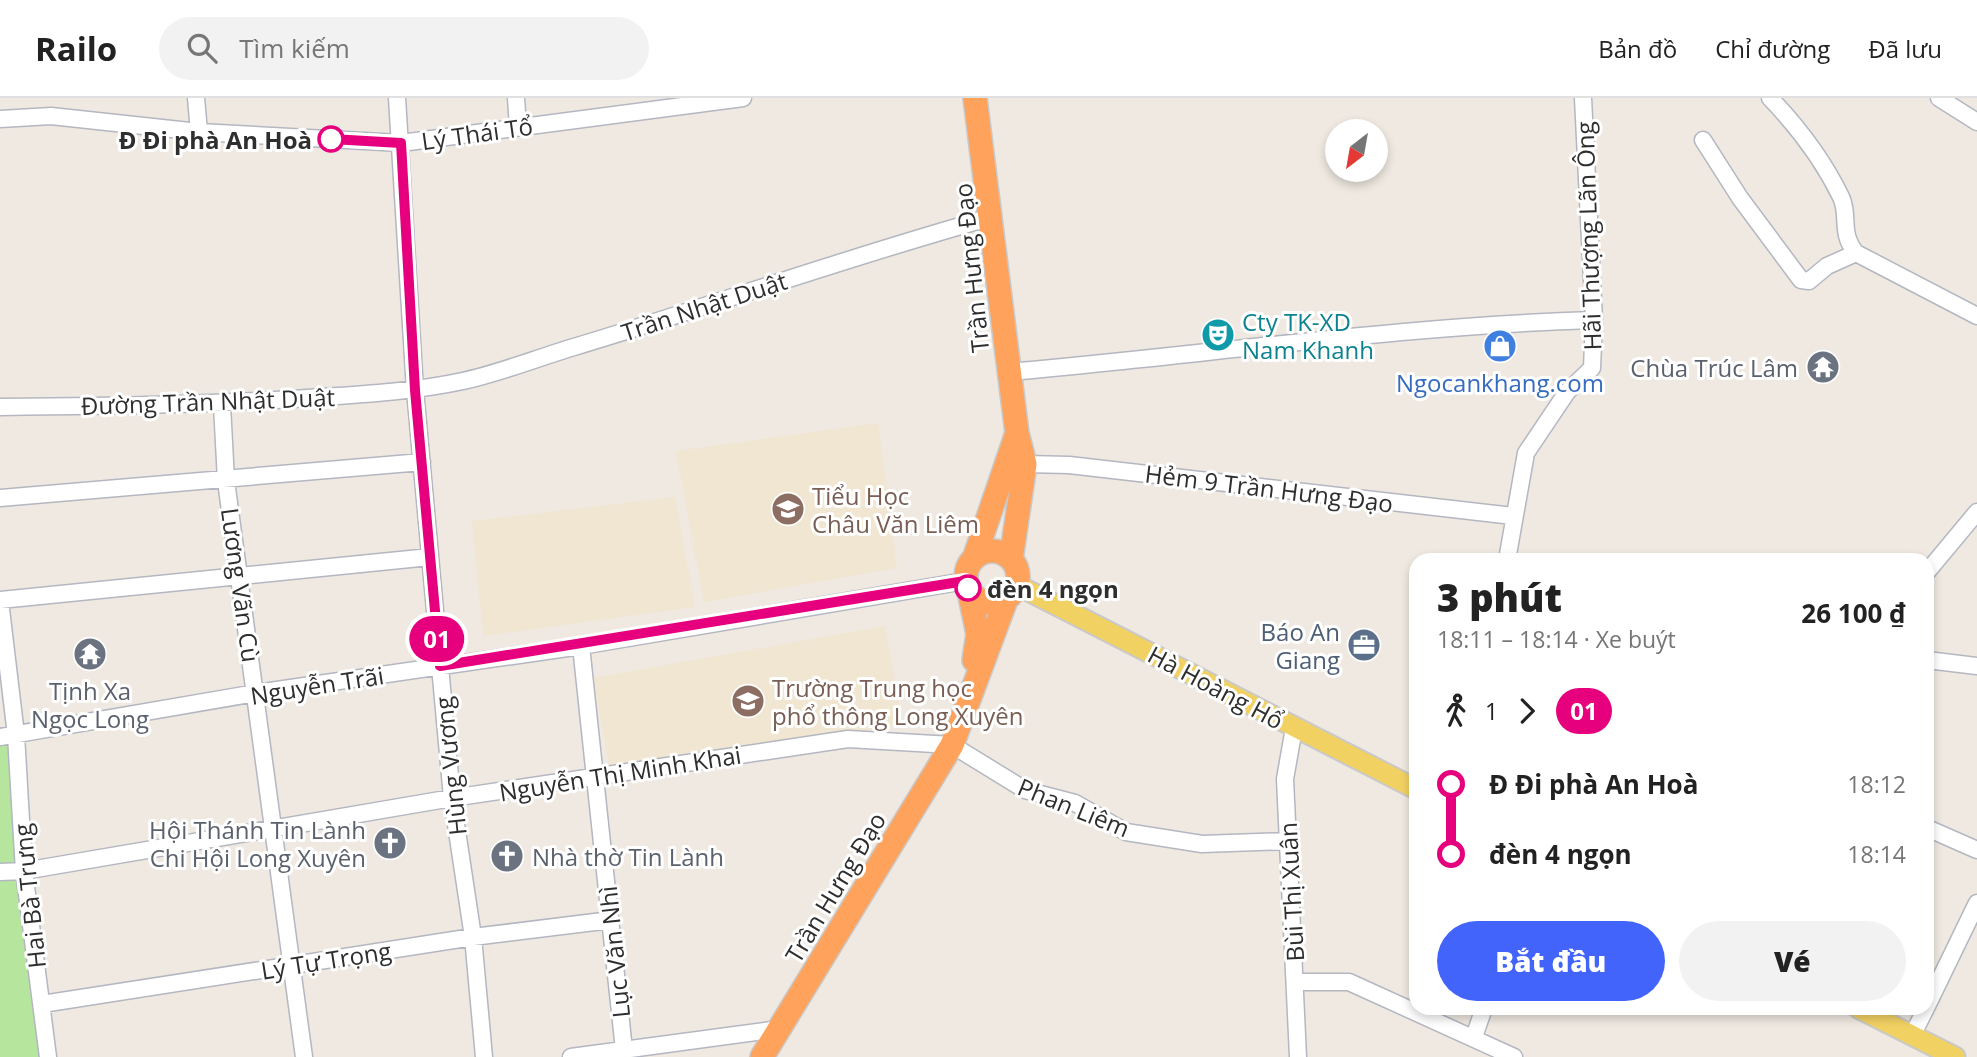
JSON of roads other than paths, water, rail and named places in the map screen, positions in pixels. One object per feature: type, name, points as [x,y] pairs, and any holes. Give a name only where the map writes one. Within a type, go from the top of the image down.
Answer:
[{"type":"highway","name":"Trần Hưng Đạo","points":[[975,98],[1017,433],[1025,464],[1011,559]]},
{"type":"highway","name":"Trần Hưng Đạo","points":[[975,556],[1017,433]]},
{"type":"highway","points":[[993,551],[1011,559],[1018,576],[1012,592],[990,604],[982,602],[967,586],[965,572],[975,556],[993,551]]},
{"type":"highway","name":"Trần Hưng Đạo","points":[[952,745],[971,683],[978,634],[967,586]]},
{"type":"highway","name":"Trần Hưng Đạo","points":[[762,1057],[952,745],[1012,592]]},
{"type":"main road","name":"Hà Hoàng Hổ","points":[[1012,592],[1294,727],[1409,785]]},
{"type":"main road","points":[[1872,1015],[1955,1057]]},
{"type":"street","points":[[195,98],[199,132]]},
{"type":"street","name":"Hùng Vương","points":[[397,98],[415,390],[430,557],[452,798],[473,937],[484,1057]]},
{"type":"street","points":[[516,98],[518,127]]},
{"type":"street","name":"Lý Thái Tổ","points":[[0,119],[51,116],[199,132],[401,143],[743,98]]},
{"type":"street","name":"Hãi Thượng Lãn Ông","points":[[1508,553],[1526,453],[1567,392],[1592,368],[1594,320],[1583,98]]},
{"type":"street","points":[[1770,98],[1822,164],[1843,200],[1847,243],[1856,253],[1977,316]]},
{"type":"street","points":[[1939,98],[1977,122]]},
{"type":"street","points":[[1703,140],[1740,198],[1801,280],[1809,281],[1827,266],[1856,253]]},
{"type":"street","name":"Trần Nhật Duật","points":[[415,390],[466,381],[659,322],[762,287],[848,263],[920,237],[992,218]]},
{"type":"street","points":[[1009,372],[1135,361],[1294,341],[1396,335],[1502,323],[1594,320]]},
{"type":"street","name":"Đường Trần Nhật Duật","points":[[0,407],[222,405],[415,390]]},
{"type":"street","name":"Lương Vãn Cù","points":[[222,405],[226,481],[304,1057]]},
{"type":"street","points":[[0,498],[226,481],[422,462]]},
{"type":"street","name":"Hẻm 9 Trần Hưng Đạo","points":[[1025,464],[1097,468],[1513,516]]},
{"type":"street","points":[[1934,564],[1977,512]]},
{"type":"street","points":[[0,601],[430,557]]},
{"type":"street","name":"Nguyễn Trãi","points":[[8,736],[256,693],[967,586]]},
{"type":"street","name":"Hai Bà Trưng","points":[[0,601],[8,736],[48,1057]]},
{"type":"street","name":"Lục Văn Nhì","points":[[581,646],[624,1050]]},
{"type":"street","points":[[1934,661],[1977,666]]},
{"type":"street","name":"Bùi Thị Xuân","points":[[1294,727],[1284,779],[1297,982],[1298,1057]]},
{"type":"street","name":"Nguyễn Thị Minh Khai","points":[[0,872],[24,872],[452,798],[595,779],[689,761],[848,739],[952,745]]},
{"type":"street","name":"Phan Liêm","points":[[952,745],[1024,790],[1075,803],[1126,832],[1202,844],[1289,841]]},
{"type":"street","points":[[1934,831],[1977,850]]},
{"type":"street","points":[[1934,991],[1977,903]]},
{"type":"street","name":"Lý Tự Trọng","points":[[42,1003],[473,937],[611,920]]},
{"type":"street","points":[[1297,982],[1349,982],[1409,1008]]},
{"type":"street","points":[[1424,1015],[1514,1057]]},
{"type":"street","points":[[1474,1037],[1482,1015]]},
{"type":"street","points":[[1912,1036],[1922,1015]]},
{"type":"street","points":[[570,1057],[779,1029]]},
{"type":"place","name":"Đ Đi phà An Hoà","points":[[331,139]]},
{"type":"place","name":"Cty TK-XD Nam Khanh","points":[[1218,335]]},
{"type":"place","name":"Ngocankhang.com","points":[[1500,346]]},
{"type":"place","name":"Chùa Trúc Lâm","points":[[1823,367]]},
{"type":"place","name":"Tiểu Học Châu Văn Liêm","points":[[788,509]]},
{"type":"place","name":"đèn 4 ngọn","points":[[968,588]]},
{"type":"place","name":"Báo An Giang","points":[[1364,645]]},
{"type":"place","name":"Tịnh Xa Ngọc Long","points":[[90,654]]},
{"type":"place","name":"Trường Trung học phổ thông Long Xuyên","points":[[748,701]]},
{"type":"place","name":"Hội Thánh Tin Lành Chi Hội Long Xuyên","points":[[390,843]]},
{"type":"place","name":"Nhà thờ Tin Lành","points":[[507,856]]}]
